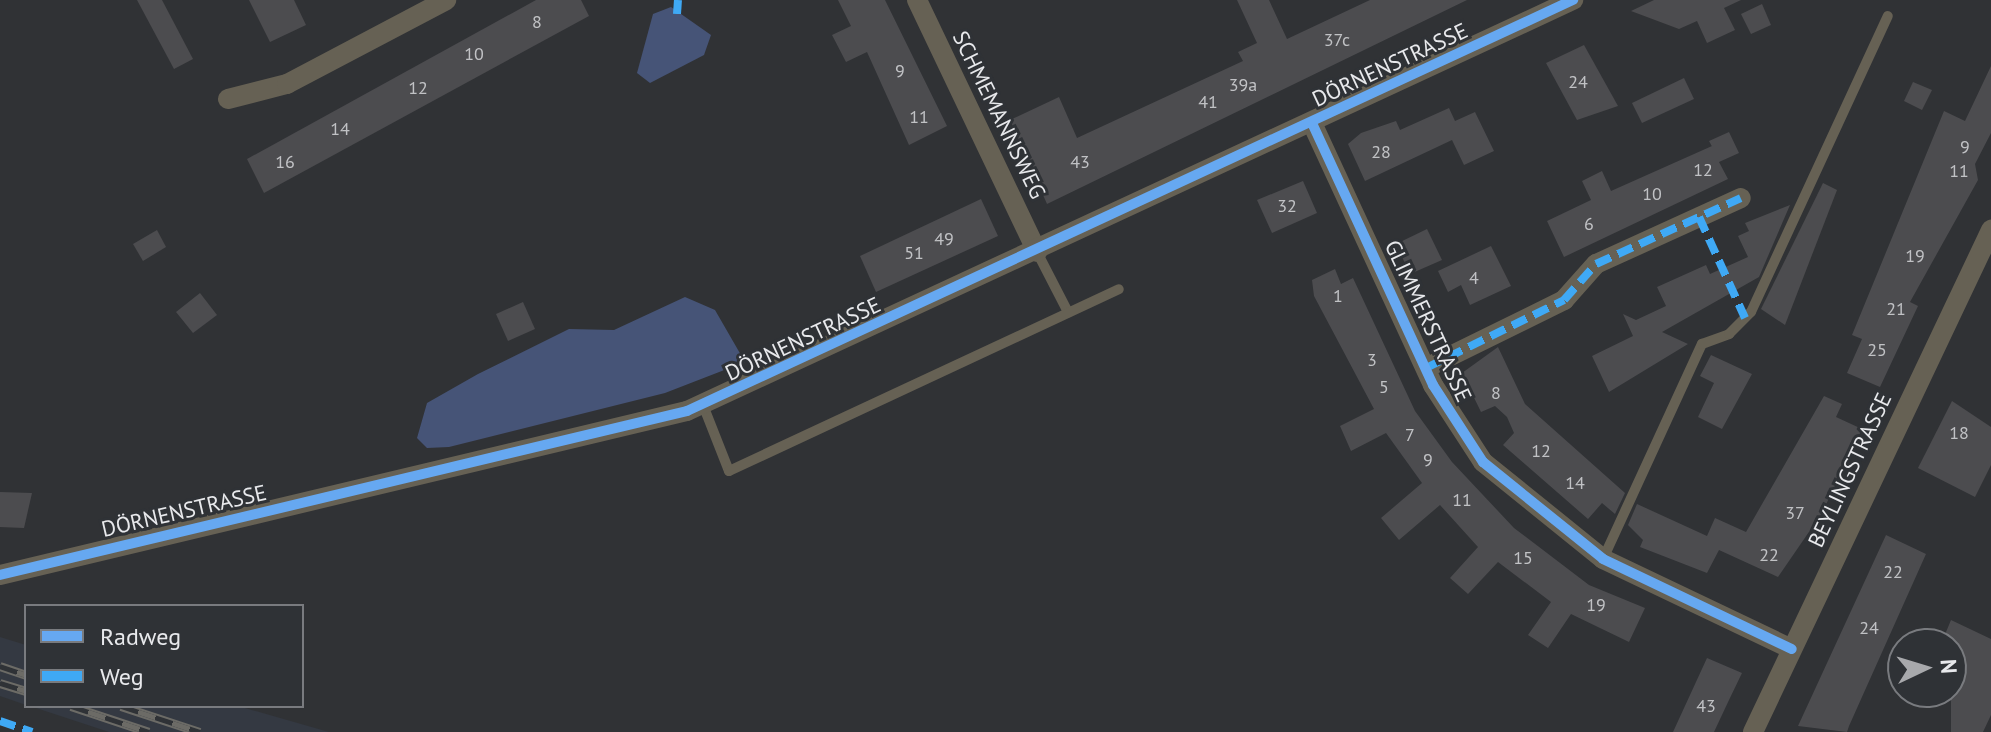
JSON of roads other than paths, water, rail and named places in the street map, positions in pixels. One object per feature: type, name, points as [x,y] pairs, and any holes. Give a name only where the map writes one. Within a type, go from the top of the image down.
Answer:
[{"type":"street","points":[[228,99],[287,84],[446,0]]},
{"type":"street","name":"SCHMEMANNSWEG","points":[[917,0],[1037,252]]},
{"type":"street","name":"DÖRNENSTRASSE","points":[[0,575],[703,405],[1573,0]]},
{"type":"street","name":"GLIMMERSTRASSE","points":[[1312,123],[1426,368],[1483,462],[1603,559],[1792,649]]},
{"type":"street","points":[[1426,368],[1564,300],[1596,264],[1741,198]]},
{"type":"street","name":"BEYLINGSTRASSE","points":[[1753,732],[1991,230]]},
{"type":"lane","points":[[1603,559],[1702,344],[1745,318],[1888,16]]},
{"type":"lane","points":[[1037,252],[1068,312]]},
{"type":"lane","points":[[703,405],[729,471],[1119,289]]},
{"type":"railway","points":[[0,666],[24,674]]},
{"type":"railway","points":[[0,683],[24,690]]},
{"type":"railway","points":[[77,708],[149,732]]},
{"type":"railway","points":[[127,708],[200,732]]}]
